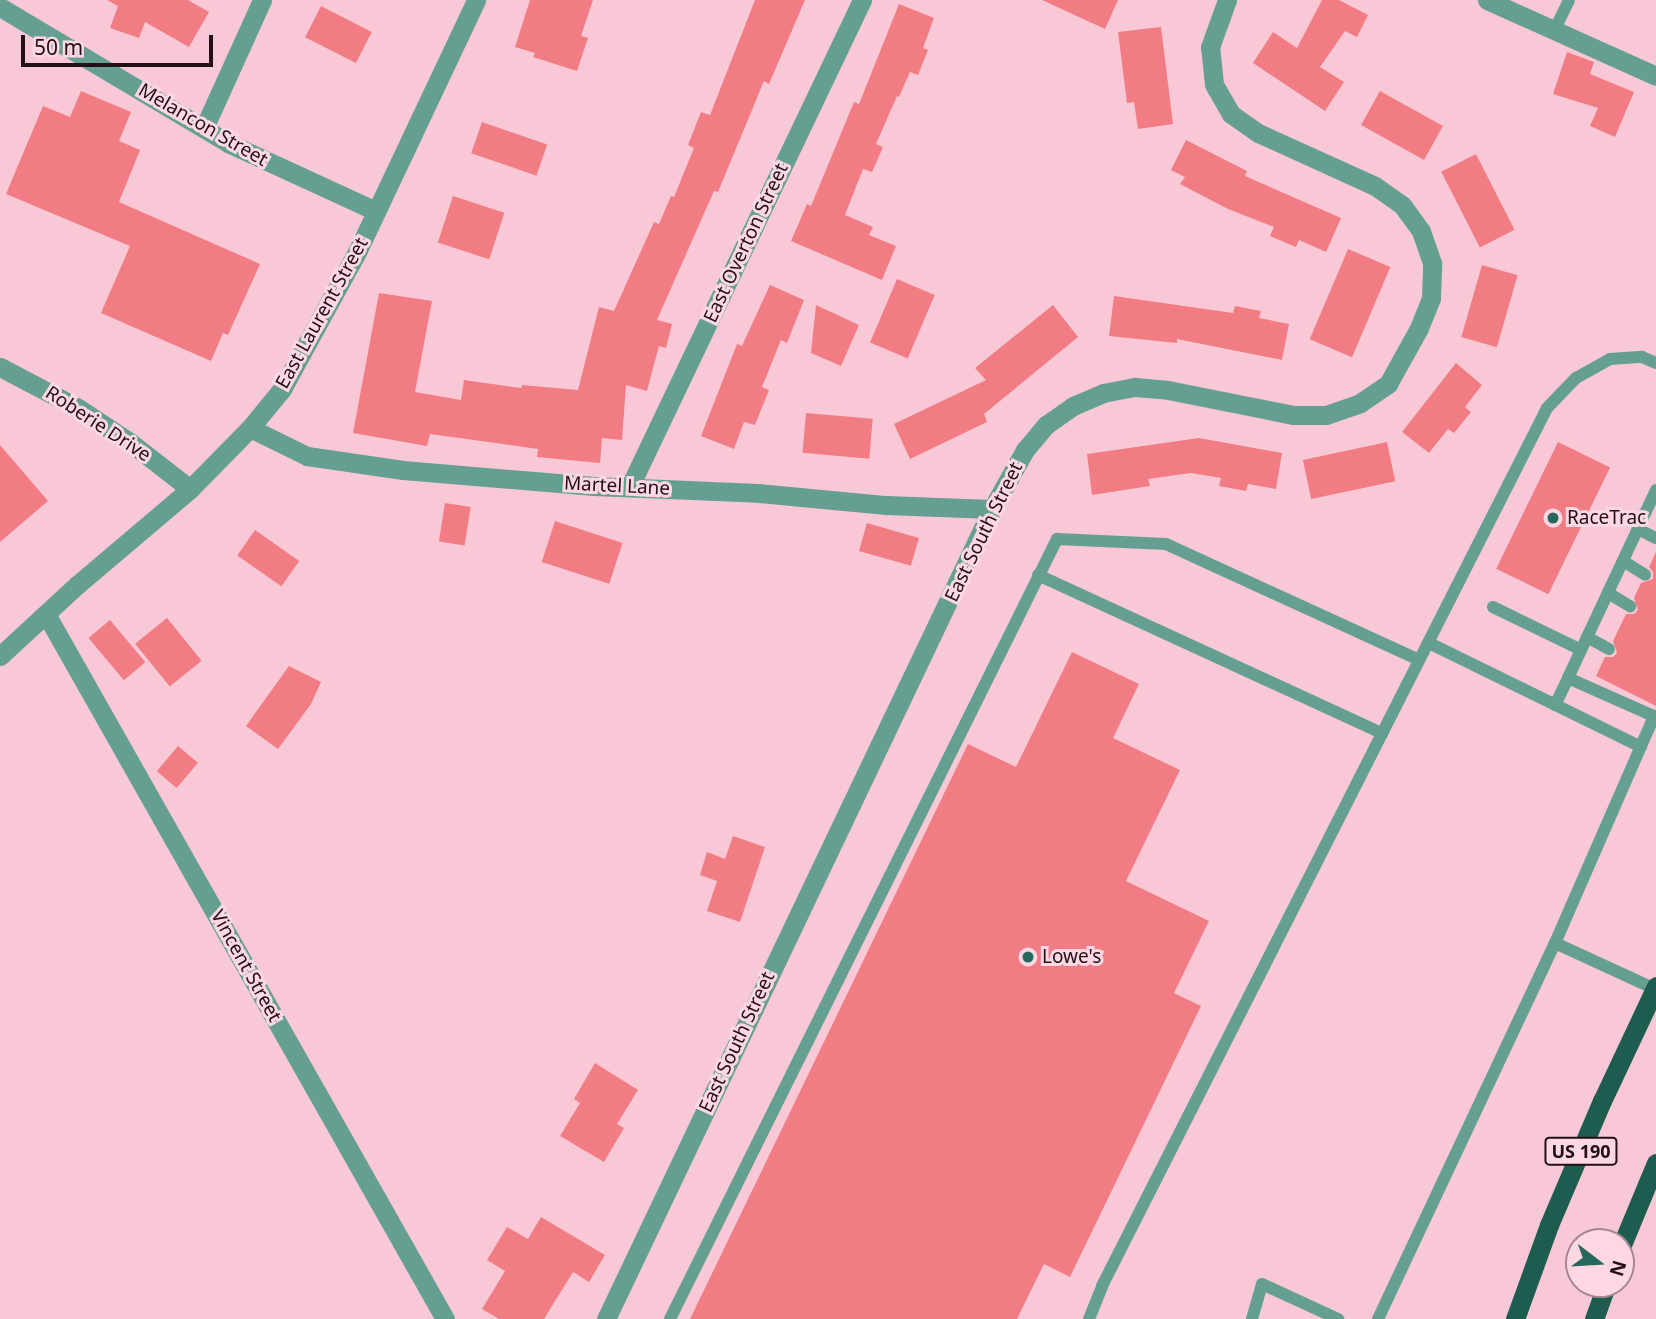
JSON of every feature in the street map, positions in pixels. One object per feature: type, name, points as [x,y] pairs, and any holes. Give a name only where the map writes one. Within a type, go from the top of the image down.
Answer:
[{"type":"highway","name":"US 190","points":[[1515,1319],[1554,1212],[1655,987]]},
{"type":"highway","points":[[1629,1228],[1656,1163]]},
{"type":"highway","points":[[1594,1319],[1602,1298]]},
{"type":"street","points":[[204,128],[262,0]]},
{"type":"street","name":"East Laurent Street","points":[[0,656],[190,489],[250,428],[282,389],[376,211],[476,0]]},
{"type":"street","name":"East Overton Street","points":[[630,486],[862,0]]},
{"type":"street","name":"East South Street","points":[[606,1319],[992,509],[1025,450],[1046,425],[1073,406],[1103,393],[1135,387],[1168,390],[1293,415],[1326,415],[1360,403],[1388,384],[1419,328],[1431,298],[1432,263],[1421,231],[1402,205],[1375,186],[1258,133],[1231,114],[1214,85],[1210,47],[1226,0]]},
{"type":"street","points":[[1487,0],[1656,76]]},
{"type":"street","name":"Melancon Street","points":[[0,7],[228,143],[376,211]]},
{"type":"street","name":"Roberie Drive","points":[[0,367],[78,408],[131,443],[190,489]]},
{"type":"street","name":"Martel Lane","points":[[250,428],[307,456],[467,477],[992,509]]},
{"type":"street","name":"Vincent Street","points":[[46,614],[445,1319]]},
{"type":"lane","points":[[1554,31],[1570,0]]},
{"type":"lane","points":[[1087,1317],[1547,408],[1576,378],[1610,359],[1642,357],[1656,363]]},
{"type":"lane","points":[[1555,705],[1656,490]]},
{"type":"lane","points":[[1638,529],[1656,538]]},
{"type":"lane","points":[[670,1319],[1057,538],[1166,544],[1419,660]]},
{"type":"lane","points":[[1623,561],[1645,575]]},
{"type":"lane","points":[[1038,575],[1382,733]]},
{"type":"lane","points":[[1608,593],[1630,606]]},
{"type":"lane","points":[[1493,607],[1581,650]]},
{"type":"lane","points":[[1587,637],[1609,649]]},
{"type":"lane","points":[[1429,643],[1641,747]]},
{"type":"lane","points":[[1377,1319],[1555,943],[1655,717],[1568,678]]},
{"type":"lane","points":[[1555,943],[1655,987]]},
{"type":"lane","points":[[1252,1319],[1262,1284],[1338,1319]]},
{"type":"building","points":[[107,0],[188,0],[209,12],[189,47],[145,22],[139,38],[110,28],[118,6]]},
{"type":"building","points":[[530,0],[593,0],[581,36],[588,38],[577,71],[533,57],[535,53],[515,47]]},
{"type":"building","points":[[755,0],[805,0],[769,84],[764,81],[718,192],[714,191],[657,320],[672,324],[666,348],[659,346],[647,391],[626,385],[622,440],[602,438],[600,463],[537,457],[538,449],[430,434],[427,446],[353,433],[379,293],[432,301],[415,392],[461,400],[464,380],[521,388],[522,385],[578,390],[599,307],[614,311],[654,222],[659,224],[671,196],[674,197],[694,148],[688,145],[701,112],[710,115]]},
{"type":"building","points":[[1042,0],[1118,0],[1105,29]]},
{"type":"building","points":[[1322,0],[1339,0],[1368,15],[1357,37],[1345,31],[1320,67],[1344,82],[1325,111],[1253,63],[1273,32],[1297,48]]},
{"type":"building","points":[[899,4],[934,18],[923,48],[928,50],[918,75],[910,72],[899,97],[897,96],[876,144],[883,147],[872,172],[863,169],[845,215],[873,227],[869,235],[896,246],[882,280],[791,241],[807,204],[811,206],[854,102],[859,104]]},
{"type":"building","points":[[321,6],[372,32],[356,63],[305,37]]},
{"type":"building","points":[[1161,27],[1173,124],[1138,129],[1134,102],[1127,103],[1118,32]]},
{"type":"building","points":[[1567,52],[1594,62],[1590,74],[1634,92],[1615,137],[1590,126],[1598,108],[1553,94]]},
{"type":"building","points":[[81,91],[131,112],[119,141],[140,150],[119,202],[260,264],[228,335],[223,333],[211,361],[101,313],[130,246],[6,194],[43,106],[70,117]]},
{"type":"building","points":[[1380,91],[1443,126],[1424,160],[1361,125]]},
{"type":"building","points":[[482,122],[547,144],[536,176],[471,153]]},
{"type":"building","points":[[1186,140],[1247,171],[1245,176],[1341,218],[1326,252],[1299,240],[1296,247],[1270,236],[1274,227],[1228,209],[1180,184],[1185,177],[1171,170]]},
{"type":"building","points":[[1476,154],[1515,230],[1480,247],[1441,172]]},
{"type":"building","points":[[453,196],[504,213],[489,259],[438,243]]},
{"type":"building","points":[[1348,249],[1390,267],[1352,357],[1310,339]]},
{"type":"building","points":[[1482,265],[1518,275],[1497,347],[1461,337]]},
{"type":"building","points":[[897,279],[935,295],[908,359],[870,343]]},
{"type":"building","points":[[770,285],[804,300],[787,343],[781,340],[762,387],[769,390],[755,425],[744,422],[734,449],[701,436],[737,344],[742,346]]},
{"type":"building","points":[[1114,296],[1233,313],[1235,306],[1261,311],[1259,318],[1289,324],[1282,360],[1177,339],[1177,343],[1109,336]]},
{"type":"building","points":[[816,305],[859,325],[841,366],[811,353]]},
{"type":"building","points":[[1053,305],[1078,337],[984,414],[987,422],[910,459],[894,424],[986,380],[975,368]]},
{"type":"building","points":[[1456,363],[1482,385],[1465,407],[1471,412],[1454,433],[1448,429],[1429,453],[1402,432]]},
{"type":"building","points":[[806,413],[873,419],[869,459],[803,453]]},
{"type":"building","points":[[1199,438],[1282,453],[1276,489],[1248,484],[1246,491],[1219,486],[1221,478],[1191,473],[1148,479],[1150,486],[1092,495],[1087,454]]},
{"type":"building","points":[[1387,442],[1395,481],[1311,499],[1303,460]]},
{"type":"building","name":"RaceTrac","points":[[1558,442],[1610,467],[1548,594],[1496,569]]},
{"type":"building","points":[[0,445],[48,501],[0,542]]},
{"type":"building","points":[[445,503],[471,507],[465,546],[439,542]]},
{"type":"building","points":[[555,521],[623,543],[609,584],[542,562]]},
{"type":"building","points":[[867,523],[919,538],[911,566],[859,551]]},
{"type":"building","points":[[255,530],[299,561],[281,586],[237,555]]},
{"type":"building","name":"RaceTrac","points":[[1656,552],[1656,706],[1596,676],[1605,657],[1613,657],[1617,653],[1613,641],[1626,614],[1634,614],[1638,610],[1634,598],[1641,583],[1653,579],[1653,572],[1649,567]]},
{"type":"building","points":[[167,618],[202,661],[170,687],[135,644]]},
{"type":"building","points":[[110,620],[145,662],[124,680],[89,638]]},
{"type":"building","name":"Lowe's","points":[[1072,652],[1139,684],[1113,738],[1180,770],[1126,881],[1209,921],[1174,993],[1201,1006],[1070,1277],[1044,1264],[1017,1319],[690,1319],[968,744],[1016,767]]},
{"type":"building","points":[[289,666],[321,682],[311,704],[278,749],[246,726]]},
{"type":"building","points":[[178,746],[198,763],[177,788],[157,771]]},
{"type":"building","points":[[733,836],[765,847],[740,922],[707,911],[717,881],[700,875],[707,852],[725,859]]},
{"type":"building","points":[[595,1063],[638,1090],[617,1124],[624,1128],[604,1162],[560,1136],[580,1103],[574,1099]]},
{"type":"building","points":[[541,1217],[605,1255],[589,1282],[573,1272],[544,1319],[499,1319],[482,1309],[505,1271],[487,1260],[507,1227],[528,1239]]},
{"type":"place","name":"RaceTrac","points":[[1553,518]]},
{"type":"place","name":"Lowe's","points":[[1028,957]]}]
